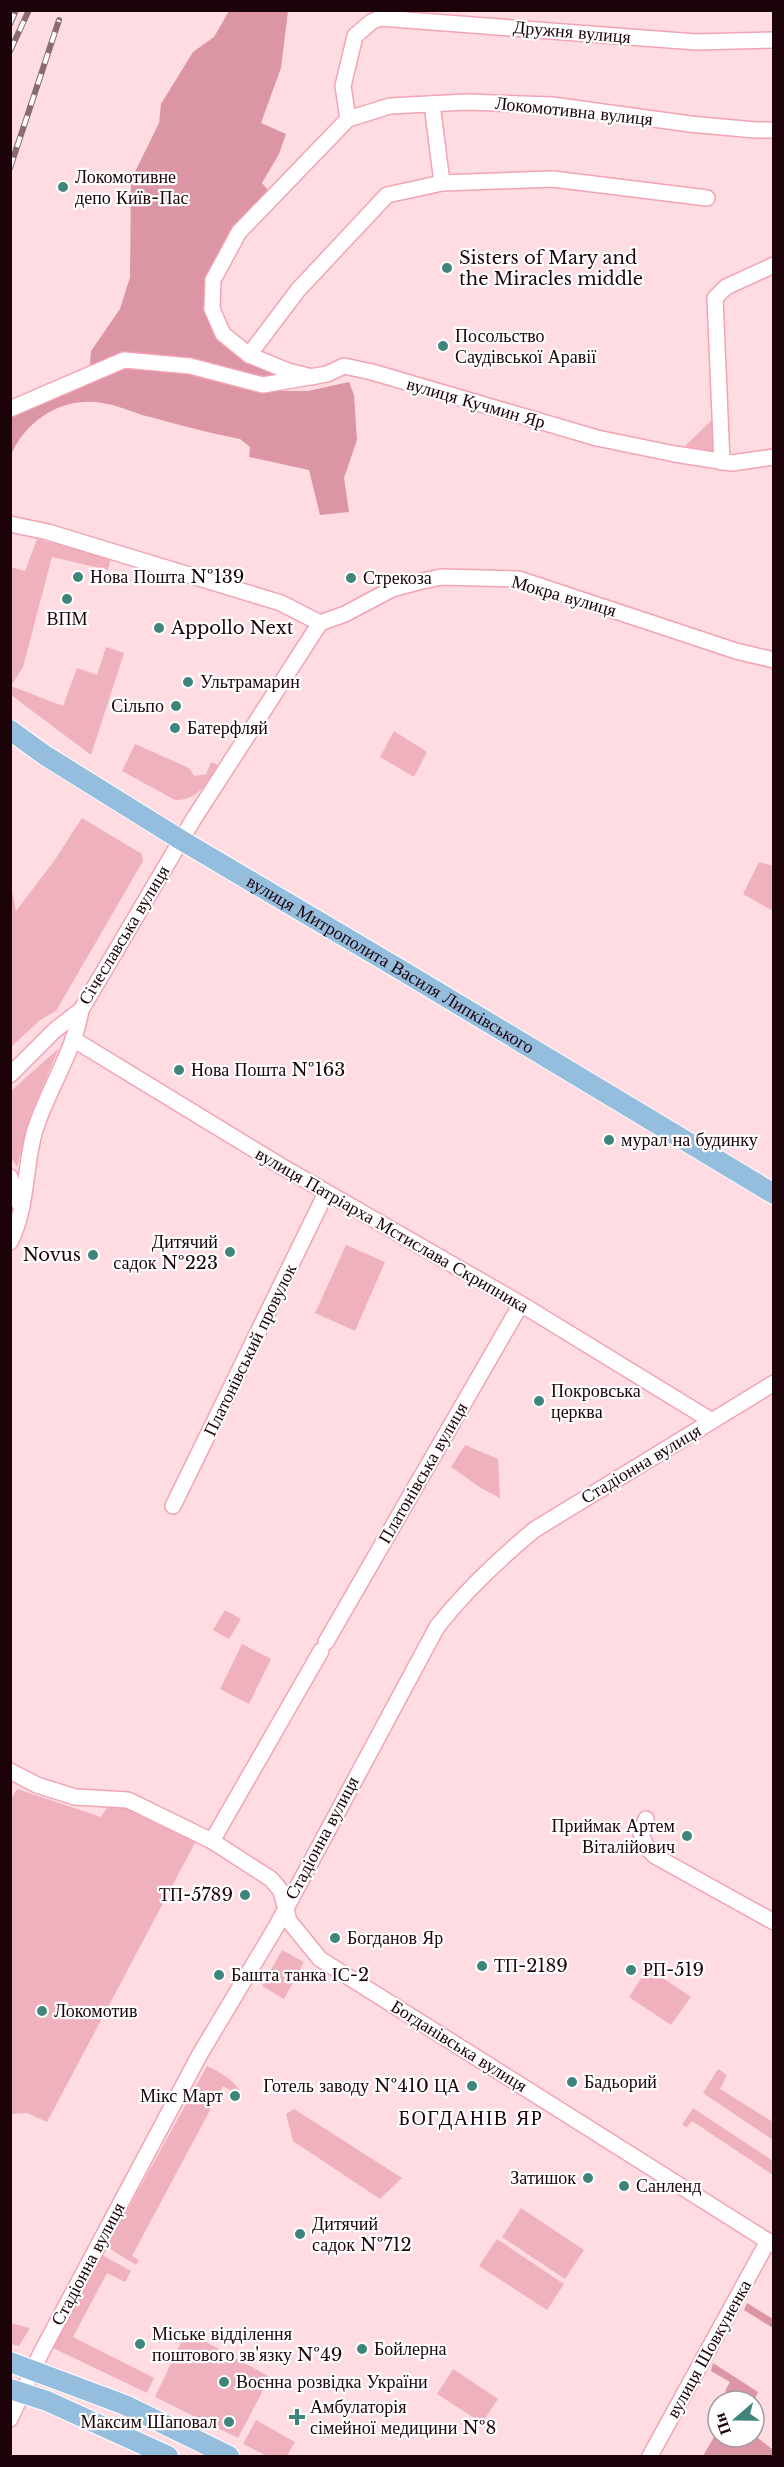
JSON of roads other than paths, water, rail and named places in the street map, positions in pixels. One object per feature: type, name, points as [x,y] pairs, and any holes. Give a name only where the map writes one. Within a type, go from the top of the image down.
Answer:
[{"type":"main road","name":"вулиця Митрополита Василя Липківського","points":[[10,730],[46,756],[181,840],[416,978],[774,1194]]},
{"type":"main road","points":[[10,2362],[33,2368],[125,2405],[229,2457]]},
{"type":"main road","points":[[16,2390],[120,2433],[168,2457]]},
{"type":"street","name":"Дружня вулиця","points":[[348,119],[343,87],[355,36],[371,22],[381,18],[696,42],[774,40]]},
{"type":"street","name":"Локомотивна вулиця","points":[[312,377],[288,371],[249,355],[223,334],[212,309],[213,280],[239,232],[348,119],[390,106],[467,102],[552,105],[690,124],[774,130]]},
{"type":"street","points":[[432,104],[442,183]]},
{"type":"street","points":[[249,355],[298,290],[387,195],[442,183],[553,179],[708,198]]},
{"type":"street","points":[[722,462],[715,298],[726,286],[774,266]]},
{"type":"street","name":"вулиця Кучмин Яр","points":[[10,409],[124,360],[190,366],[263,385],[327,374],[344,366],[372,372],[597,438],[722,462],[774,457]]},
{"type":"street","points":[[10,524],[48,532],[280,603],[320,624],[181,840]]},
{"type":"street","name":"Мокра вулиця","points":[[320,624],[389,591],[418,582],[441,577],[519,579],[736,651],[774,660]]},
{"type":"street","name":"Січеславська вулиця","points":[[10,1074],[55,1030],[81,1010],[181,840]]},
{"type":"street","points":[[10,1242],[19,1223],[35,1132],[45,1099],[73,1039],[81,1010]]},
{"type":"street","name":"вулиця Патріарха Мстислава Скрипника","points":[[73,1039],[326,1193],[521,1304],[712,1421]]},
{"type":"street","points":[[10,1177],[21,1212]]},
{"type":"street","name":"Платонівський провулок","points":[[173,1506],[326,1193]]},
{"type":"street","name":"Платонівська вулиця","points":[[213,1841],[521,1304]]},
{"type":"street","name":"Стадіонна вулиця","points":[[10,2419],[16,2390],[33,2368],[203,2049],[276,1927],[437,1627],[464,1592],[534,1530],[774,1383]]},
{"type":"street","name":"Богданівська вулиця","points":[[10,1771],[37,1785],[75,1797],[128,1800],[213,1841],[271,1879],[281,1891],[289,1921],[320,1959],[771,2243]]},
{"type":"street","points":[[646,1819],[641,1834],[647,1848],[655,1856],[774,1922]]},
{"type":"street","name":"вулиця Шовкуненка","points":[[650,2457],[771,2243]]},
{"type":"railway","points":[[10,24],[16,10]]},
{"type":"railway","points":[[10,51],[29,10]]},
{"type":"railway","points":[[10,168],[59,20]]},
{"type":"place","name":"Локомотивне депо Київ-Пас","points":[[63,187]]},
{"type":"place","name":"Sisters of Mary and the Miracles middle","points":[[447,268]]},
{"type":"place","name":"Посольство Саудівської Аравії","points":[[443,346]]},
{"type":"place","name":"Нова Пошта №139","points":[[78,577]]},
{"type":"place","name":"Стрекоза","points":[[351,578]]},
{"type":"place","name":"ВПМ","points":[[67,599]]},
{"type":"place","name":"Appollo Next","points":[[159,628]]},
{"type":"place","name":"Ультрамарин","points":[[188,682]]},
{"type":"place","name":"Сільпо","points":[[176,706]]},
{"type":"place","name":"Батерфляй","points":[[175,728]]},
{"type":"place","name":"Нова Пошта №163","points":[[179,1070]]},
{"type":"place","name":"мурал на будинку","points":[[609,1140]]},
{"type":"place","name":"Дитячий садок №223","points":[[230,1252]]},
{"type":"place","name":"Novus","points":[[93,1255]]},
{"type":"place","name":"Покровська церква","points":[[539,1401]]},
{"type":"place","name":"Приймак Артем Віталійович","points":[[687,1836]]},
{"type":"place","name":"ТП-5789","points":[[245,1895]]},
{"type":"place","name":"Богданов Яр","points":[[335,1938]]},
{"type":"place","name":"ТП-2189","points":[[482,1966]]},
{"type":"place","name":"РП-519","points":[[631,1970]]},
{"type":"place","name":"Башта танка ІС-2","points":[[219,1975]]},
{"type":"place","name":"Локомотив","points":[[42,2011]]},
{"type":"place","name":"Бадьорий","points":[[572,2082]]},
{"type":"place","name":"Готель заводу №410 ЦА","points":[[472,2086]]},
{"type":"place","name":"Мікс Март","points":[[235,2096]]},
{"type":"place","name":"Затишок","points":[[588,2178]]},
{"type":"place","name":"Санленд","points":[[624,2186]]},
{"type":"place","name":"Дитячий садок №712","points":[[300,2234]]},
{"type":"place","name":"Міське відділення поштового зв'язку №49","points":[[140,2344]]},
{"type":"place","name":"Бойлерна","points":[[362,2349]]},
{"type":"place","name":"Воєнна розвідка України","points":[[224,2382]]},
{"type":"place","name":"Амбулаторія сімейної медицини №8","points":[[297,2417]]},
{"type":"place","name":"Максим Шаповал","points":[[229,2422]]},
{"type":"district","name":"БОГДАНІВ ЯР","points":[[471,2118]]}]
